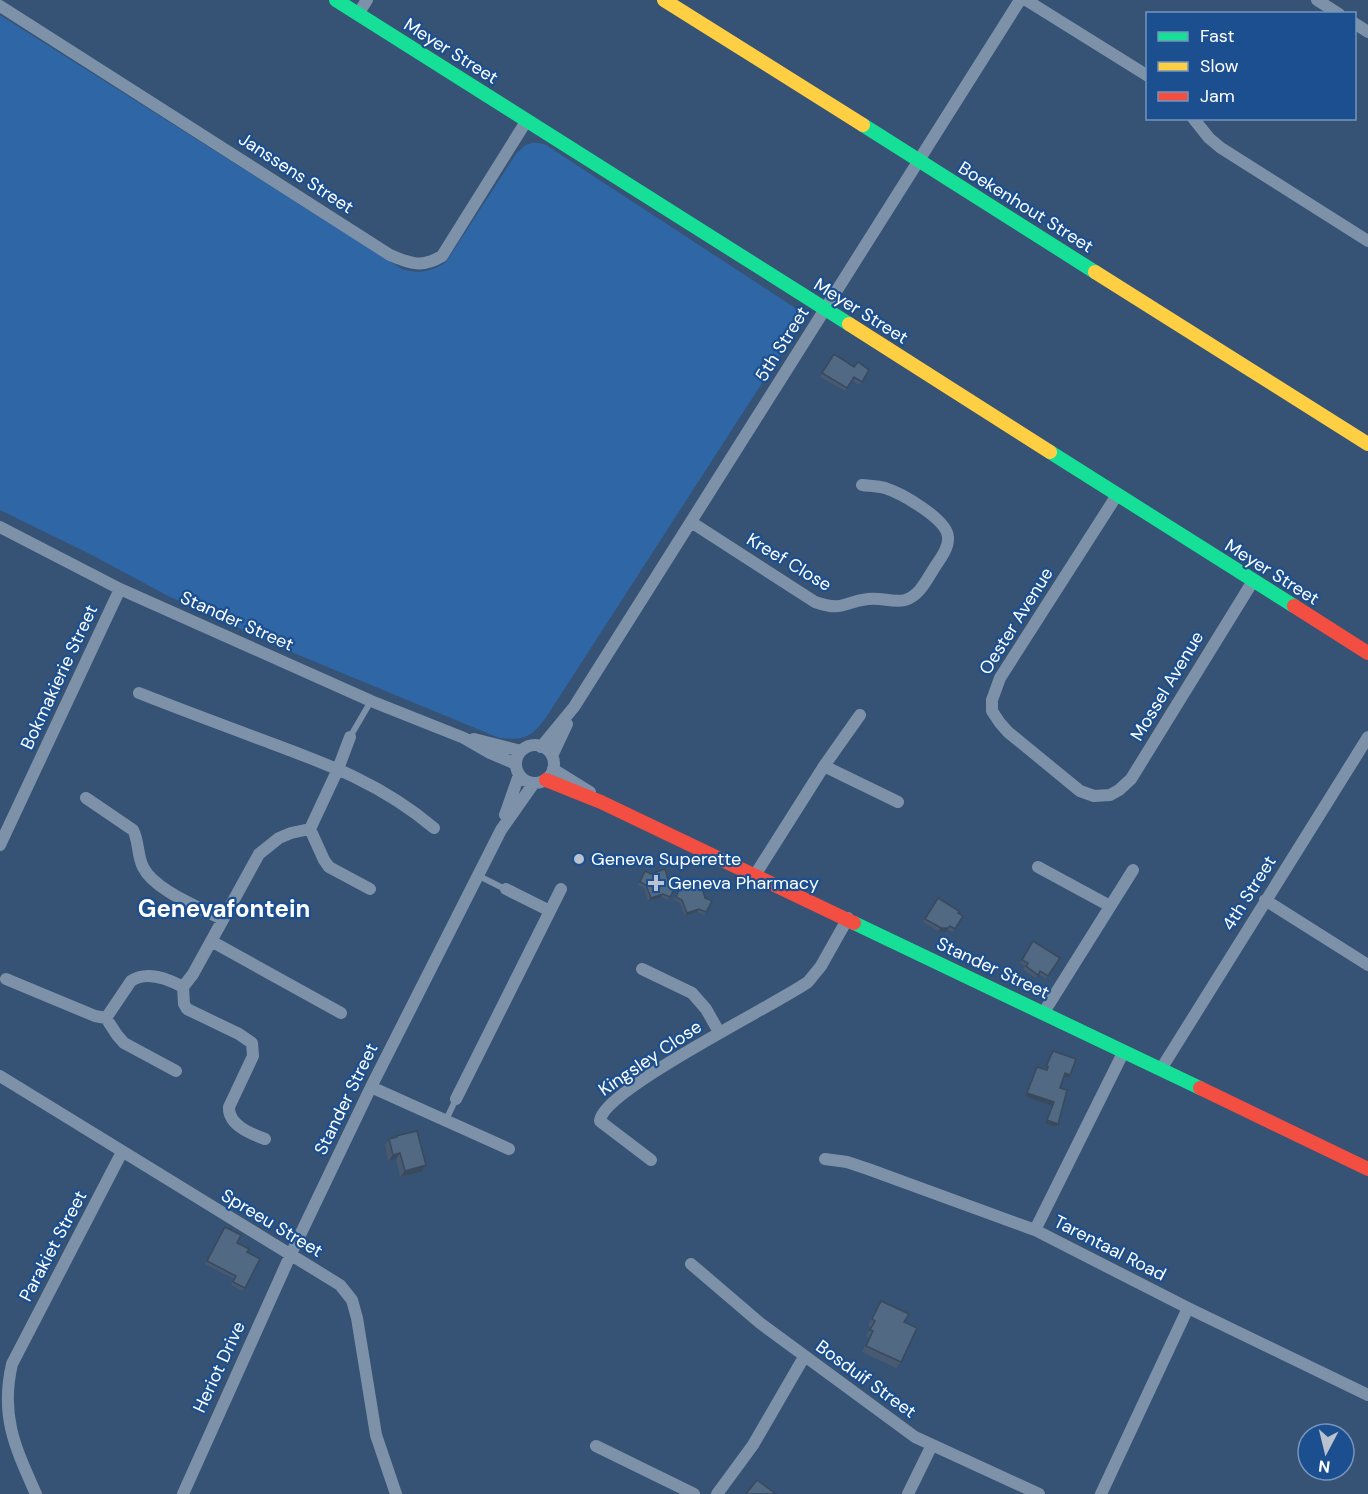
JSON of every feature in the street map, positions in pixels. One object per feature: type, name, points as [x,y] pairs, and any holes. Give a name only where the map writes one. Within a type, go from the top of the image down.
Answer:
[{"type":"street","name":"Meyer Street","points":[[336,0],[1368,653]]},
{"type":"street","points":[[358,14],[366,0]]},
{"type":"street","name":"Boekenhout Street","points":[[664,0],[1368,444]]},
{"type":"street","name":"5th Street","points":[[541,747],[574,707],[1020,0]]},
{"type":"street","points":[[1026,0],[1146,75]]},
{"type":"street","points":[[1317,0],[1336,12]]},
{"type":"street","name":"Janssens Street","points":[[0,6],[390,255],[408,262],[423,264],[442,256],[527,120]]},
{"type":"street","points":[[1195,120],[1209,138],[1221,148],[1368,242]]},
{"type":"street","name":"Kreef Close","points":[[691,522],[815,602],[831,608],[843,607],[866,599],[878,598],[893,601],[914,596],[946,548],[949,538],[947,529],[942,522],[903,496],[884,488],[862,484]]},
{"type":"street","name":"Oester Avenue","points":[[1100,796],[1080,791],[1008,732],[992,711],[992,700],[1000,678],[1117,495]]},
{"type":"street","name":"Stander Street","points":[[0,528],[120,589],[371,701],[464,738],[517,770],[501,830],[371,1087],[290,1256]]},
{"type":"street","name":"Mossel Avenue","points":[[1100,796],[1119,790],[1131,779],[1253,581]]},
{"type":"street","name":"Bokmakierie Street","points":[[0,845],[120,589]]},
{"type":"street","points":[[139,693],[338,769],[383,790],[434,828]]},
{"type":"street","name":"5th Street","points":[[552,756],[574,707]]},
{"type":"street","points":[[756,875],[824,765],[860,715]]},
{"type":"street","points":[[265,1139],[251,1134],[232,1120],[229,1114],[229,1107],[253,1056],[252,1043],[239,1034],[187,1009],[184,1004],[183,987],[262,849],[279,838],[310,829],[350,737]]},
{"type":"street","name":"Stander Street","points":[[464,738],[521,751]]},
{"type":"street","name":"4th Street","points":[[1161,1069],[1368,738]]},
{"type":"street","points":[[534,745],[541,747],[552,756],[544,777],[523,779],[517,770],[521,751],[534,745]]},
{"type":"street","points":[[824,765],[898,802]]},
{"type":"street","name":"Stander Street","points":[[501,830],[544,777],[848,918],[1368,1169]]},
{"type":"street","points":[[86,798],[133,830],[141,863],[152,879],[168,891],[222,919]]},
{"type":"street","points":[[310,829],[329,867],[370,889]]},
{"type":"street","points":[[1038,867],[1110,906]]},
{"type":"street","points":[[1044,1012],[1133,870]]},
{"type":"street","points":[[506,889],[550,911]]},
{"type":"street","points":[[456,1099],[561,889]]},
{"type":"street","points":[[1265,900],[1368,965]]},
{"type":"street","name":"Kingsley Close","points":[[651,1160],[605,1125],[600,1120],[602,1113],[628,1090],[719,1032],[808,982],[821,966],[848,918]]},
{"type":"street","points":[[211,941],[341,1013]]},
{"type":"street","name":"Kingsley Close","points":[[642,969],[692,993],[706,1009],[719,1032]]},
{"type":"street","points":[[106,1018],[131,981],[136,978],[156,976],[183,987]]},
{"type":"street","points":[[6,979],[95,1016],[106,1018],[124,1043],[176,1071]]},
{"type":"street","points":[[1035,1230],[1124,1051]]},
{"type":"street","name":"Spreeu Street","points":[[0,1076],[340,1285],[352,1300],[357,1318],[376,1435],[396,1494]]},
{"type":"street","points":[[371,1087],[510,1149]]},
{"type":"street","name":"Parakiet Street","points":[[36,1494],[20,1458],[7,1412],[7,1390],[12,1364],[122,1152]]},
{"type":"street","name":"Tarentaal Road","points":[[825,1159],[847,1162],[868,1169],[1035,1230],[1188,1308],[1368,1395]]},
{"type":"street","name":"Heriot Drive","points":[[183,1494],[290,1256]]},
{"type":"street","name":"Bosduif Street","points":[[691,1264],[759,1323],[915,1437],[1039,1494]]},
{"type":"street","points":[[1101,1494],[1188,1308]]},
{"type":"street","points":[[717,1494],[753,1445],[804,1357]]},
{"type":"street","points":[[908,1494],[932,1444]]},
{"type":"street","points":[[596,1446],[694,1494]]},
{"type":"lane","points":[[350,737],[371,701]]},
{"type":"lane","points":[[479,876],[506,889]]},
{"type":"lane","points":[[446,1121],[456,1099]]},
{"type":"shaded area","points":[[0,15],[402,269],[425,271],[446,262],[516,154],[526,145],[537,143],[546,145],[806,315],[545,719],[535,731],[520,738],[499,738],[289,651],[168,596],[90,554],[0,510]]},
{"type":"building","points":[[834,354],[854,367],[858,362],[869,370],[862,382],[854,377],[847,388],[822,373]]},
{"type":"building","points":[[665,869],[669,883],[676,886],[670,897],[663,894],[651,898],[646,885],[640,882],[645,871],[651,874]]},
{"type":"building","points":[[701,884],[705,898],[712,901],[706,912],[699,909],[687,913],[682,900],[676,897],[681,886],[687,889]]},
{"type":"building","points":[[938,898],[963,916],[955,929],[950,926],[941,928],[925,919]]},
{"type":"building","points":[[1033,941],[1060,958],[1048,976],[1040,971],[1038,975],[1026,966],[1028,963],[1022,960]]},
{"type":"building","points":[[1053,1051],[1076,1059],[1070,1075],[1065,1073],[1060,1088],[1067,1090],[1058,1124],[1047,1120],[1054,1102],[1027,1093],[1037,1067],[1047,1070],[1048,1067],[1046,1067]]},
{"type":"building","points":[[417,1131],[426,1165],[405,1171],[400,1153],[393,1155],[389,1139]]},
{"type":"building","points":[[225,1227],[241,1235],[237,1243],[249,1249],[247,1252],[260,1259],[245,1288],[233,1282],[236,1276],[207,1261]]},
{"type":"building","points":[[881,1301],[909,1314],[904,1322],[917,1328],[901,1362],[866,1346],[873,1331],[870,1330],[875,1321],[872,1319]]},
{"type":"building","points":[[757,1480],[776,1494],[746,1494]]},
{"type":"traffic: fast","points":[[336,0],[849,324]]},
{"type":"traffic: fast","points":[[863,125],[1095,272]]},
{"type":"traffic: fast","points":[[1050,452],[1294,606]]},
{"type":"traffic: fast","points":[[854,923],[1200,1088]]},
{"type":"traffic: slow","points":[[664,0],[863,125]]},
{"type":"traffic: slow","points":[[1095,272],[1368,444]]},
{"type":"traffic: slow","points":[[849,324],[1050,452]]},
{"type":"traffic: jam","points":[[1294,606],[1368,653]]},
{"type":"traffic: jam","points":[[546,780],[601,802],[854,923]]},
{"type":"traffic: jam","points":[[1200,1088],[1368,1169]]},
{"type":"place","name":"Geneva Superette","points":[[579,859]]},
{"type":"place","name":"Geneva Pharmacy","points":[[656,883]]},
{"type":"district","name":"Genevafontein","points":[[224,908]]}]
